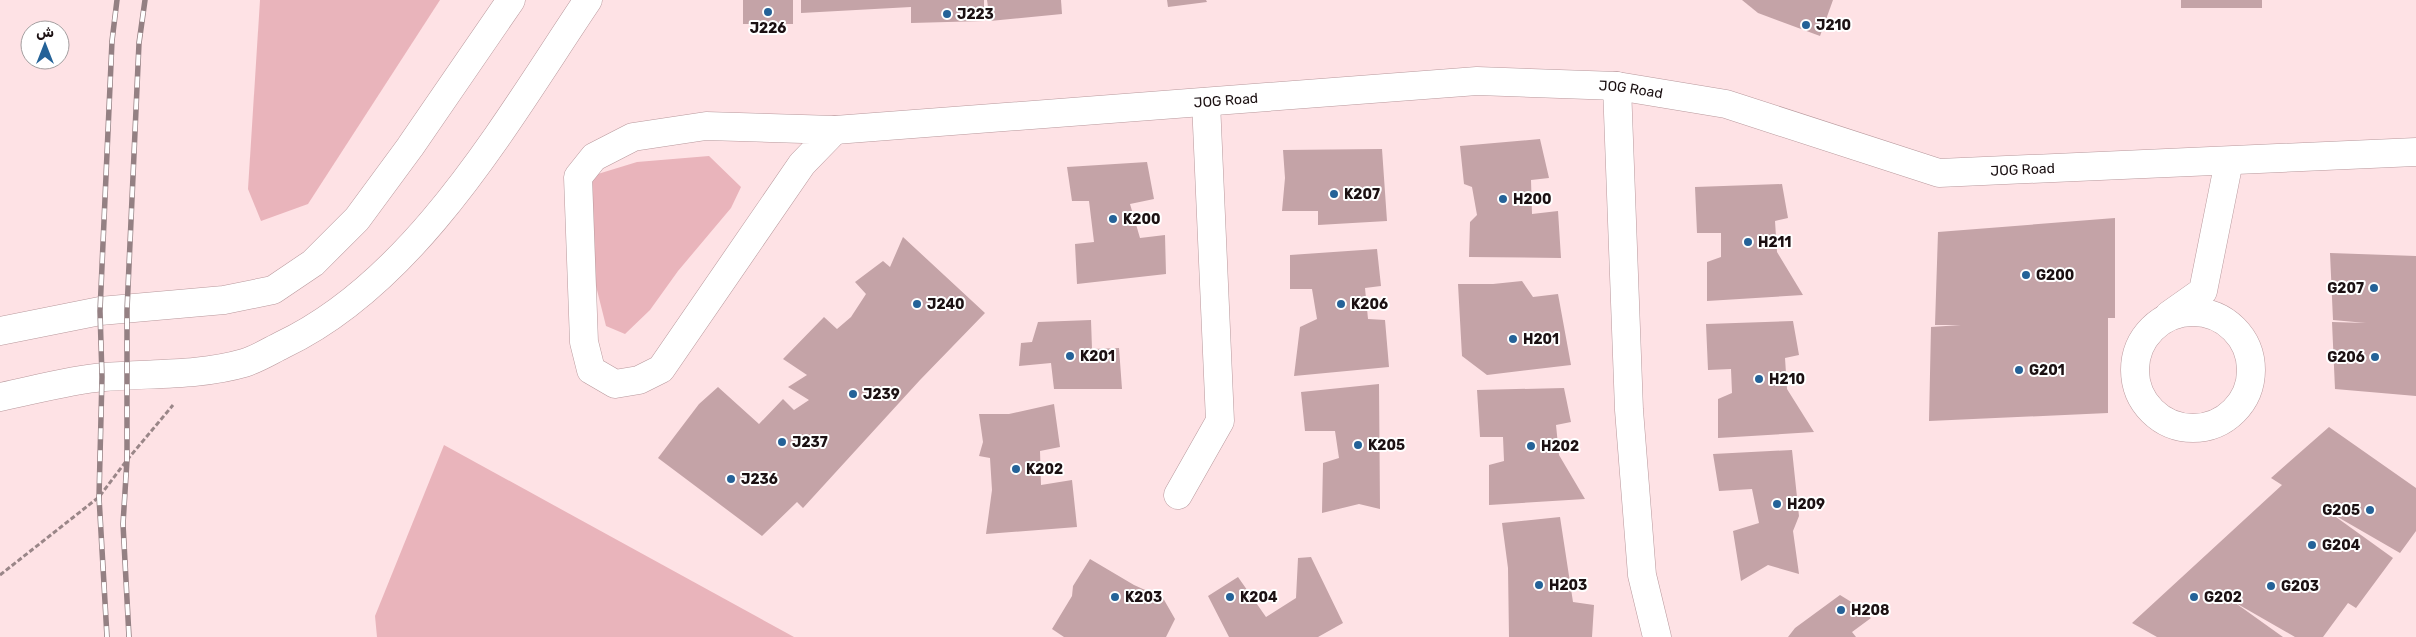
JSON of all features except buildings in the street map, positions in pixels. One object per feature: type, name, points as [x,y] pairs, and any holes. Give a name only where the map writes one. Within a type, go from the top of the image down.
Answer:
[{"type":"street","points":[[0,331],[100,311],[224,300],[273,290],[313,263],[357,219],[410,147],[511,0]]},
{"type":"street","points":[[0,397],[102,377],[203,370],[245,363],[305,334],[347,303],[394,263],[461,189],[588,0]]},
{"type":"street","name":"JOG Road","points":[[835,130],[802,164],[661,369],[639,380],[615,384],[591,370],[584,342],[578,177],[594,157],[633,137],[706,126],[835,130],[1476,81],[1617,86],[1726,104],[1939,172],[2416,152]]},
{"type":"street","points":[[1617,86],[1629,410],[1642,575],[1657,637]]},
{"type":"street","points":[[1178,495],[1220,421],[1206,102]]},
{"type":"street","points":[[2158,322],[2175,314],[2195,311],[2214,315],[2230,325],[2243,339],[2250,358],[2252,377],[2246,395],[2234,411],[2219,422],[2200,428],[2180,427],[2162,420],[2148,408],[2138,392],[2134,373],[2136,354],[2144,336],[2158,322],[2203,291],[2229,161]]},
{"type":"path","points":[[0,575],[99,498],[127,460],[203,370]]},
{"type":"shaded area","points":[[260,0],[440,0],[308,204],[261,221],[248,189]]},
{"type":"shaded area","points":[[709,156],[741,187],[731,208],[678,271],[650,310],[625,334],[606,326],[592,270],[588,177],[637,162]]},
{"type":"shaded area","points":[[444,445],[794,637],[377,637],[375,616]]},
{"type":"railway","points":[[107,637],[99,497],[102,377],[100,311],[112,41],[117,0]]},
{"type":"railway","points":[[129,637],[123,524],[127,460],[127,310],[139,43],[145,0]]},
{"type":"place","name":"J226","points":[[768,12]]},
{"type":"place","name":"J223","points":[[947,14]]},
{"type":"place","name":"J210","points":[[1806,25]]},
{"type":"place","name":"K207","points":[[1334,194]]},
{"type":"place","name":"H200","points":[[1503,199]]},
{"type":"place","name":"K200","points":[[1113,219]]},
{"type":"place","name":"H211","points":[[1748,242]]},
{"type":"place","name":"G200","points":[[2026,275]]},
{"type":"place","name":"G207","points":[[2374,288]]},
{"type":"place","name":"J240","points":[[917,304]]},
{"type":"place","name":"K206","points":[[1341,304]]},
{"type":"place","name":"H201","points":[[1513,339]]},
{"type":"place","name":"K201","points":[[1070,356]]},
{"type":"place","name":"G206","points":[[2375,357]]},
{"type":"place","name":"G201","points":[[2019,370]]},
{"type":"place","name":"H210","points":[[1759,379]]},
{"type":"place","name":"J239","points":[[853,394]]},
{"type":"place","name":"J237","points":[[782,442]]},
{"type":"place","name":"K205","points":[[1358,445]]},
{"type":"place","name":"H202","points":[[1531,446]]},
{"type":"place","name":"K202","points":[[1016,469]]},
{"type":"place","name":"J236","points":[[731,479]]},
{"type":"place","name":"H209","points":[[1777,504]]},
{"type":"place","name":"G205","points":[[2370,510]]},
{"type":"place","name":"G204","points":[[2312,545]]},
{"type":"place","name":"H203","points":[[1539,585]]},
{"type":"place","name":"G203","points":[[2271,586]]},
{"type":"place","name":"K203","points":[[1115,597]]},
{"type":"place","name":"K204","points":[[1230,597]]},
{"type":"place","name":"G202","points":[[2194,597]]},
{"type":"place","name":"H208","points":[[1841,610]]}]
